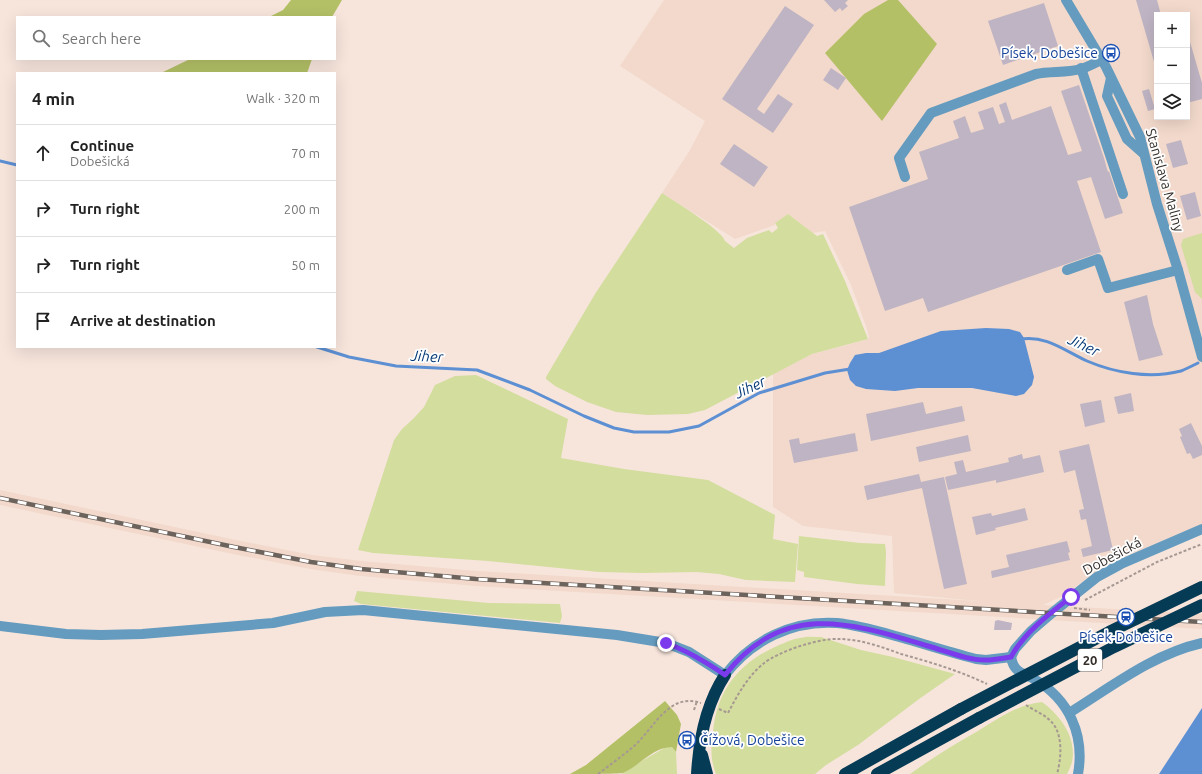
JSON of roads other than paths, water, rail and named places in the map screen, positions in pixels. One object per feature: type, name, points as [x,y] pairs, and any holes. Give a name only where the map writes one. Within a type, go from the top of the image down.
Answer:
[{"type":"highway","name":"20","points":[[845,774],[961,709],[1109,632],[1202,588]]},
{"type":"highway","name":"20","points":[[877,774],[1114,647],[1202,605]]},
{"type":"highway","points":[[697,774],[701,742],[709,705],[725,675]]},
{"type":"highway","points":[[701,742],[703,761],[707,774]]},
{"type":"street","name":"Stanislava Maliny","points":[[1066,0],[1111,78],[1140,137],[1157,204],[1178,270],[1202,357]]},
{"type":"street","points":[[905,177],[899,158],[931,113],[1036,74],[1049,71],[1067,71],[1081,68],[1101,60]]},
{"type":"street","points":[[1081,68],[1123,194]]},
{"type":"street","points":[[1067,270],[1098,259],[1108,288],[1178,270]]},
{"type":"street","name":"Dobešická","points":[[1011,657],[1031,631],[1070,603],[1097,577],[1121,564],[1202,529]]},
{"type":"street","points":[[0,626],[66,634],[142,634],[273,623],[325,612],[363,610],[617,636],[666,643],[699,657],[725,675],[744,654],[766,638],[794,627],[825,623],[850,625],[878,631],[976,659],[986,660],[1011,657],[1016,670],[1044,686],[1055,695],[1069,713],[1075,725],[1080,749],[1078,774]]},
{"type":"street","points":[[1069,713],[1138,670],[1170,654],[1202,643]]},
{"type":"water","points":[[986,328],[1009,329],[1020,332],[1024,338],[1034,377],[1032,385],[1024,394],[1016,396],[972,388],[918,388],[895,391],[866,389],[856,386],[850,380],[847,370],[855,355],[879,353],[941,331]]},
{"type":"water","points":[[1202,708],[1202,774],[1159,774]]},
{"type":"waterway","name":"Jiher","points":[[0,161],[16,165]]},
{"type":"waterway","name":"Jiher","points":[[1021,339],[1039,339],[1055,345],[1087,361],[1109,369],[1133,374],[1145,375],[1181,371],[1198,363]]},
{"type":"waterway","name":"Jiher","points":[[320,348],[349,357],[396,366],[477,370],[530,390],[584,416],[614,428],[634,432],[669,432],[699,426],[759,393],[825,373],[850,369]]},
{"type":"railway","points":[[0,498],[234,547],[311,562],[361,569],[476,579],[1202,622]]},
{"type":"place","name":"Písek, Dobešice","points":[[1111,53]]},
{"type":"place","name":"Písek-Dobešice","points":[[1126,617]]},
{"type":"place","name":"Čížová, Dobešice","points":[[687,740]]}]
